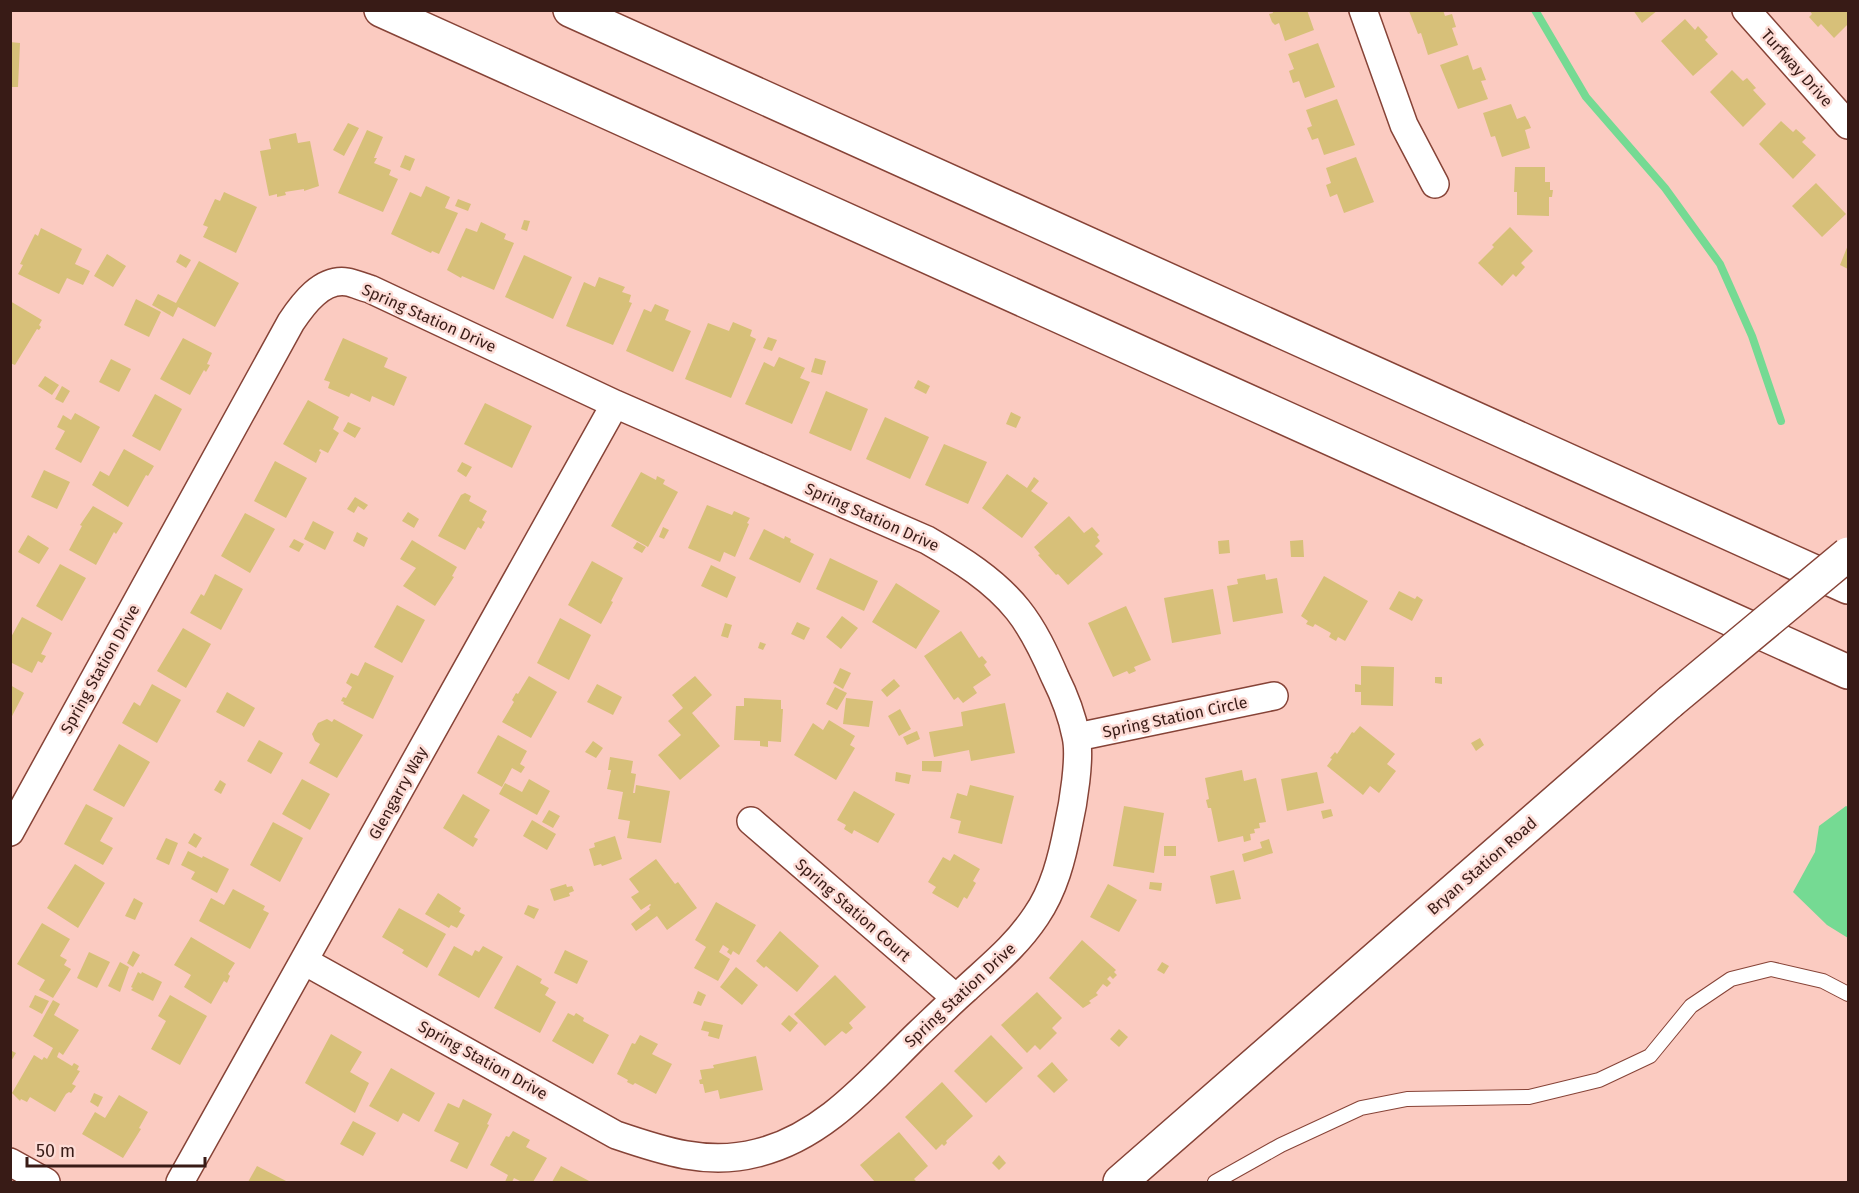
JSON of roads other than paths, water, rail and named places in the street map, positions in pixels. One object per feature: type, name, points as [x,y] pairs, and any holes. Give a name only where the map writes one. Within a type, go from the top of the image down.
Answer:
[{"type":"main road","points":[[381,10],[1848,672]]},
{"type":"main road","points":[[570,10],[1848,587]]},
{"type":"main road","name":"Bryan Station Road","points":[[1120,1182],[1670,702],[1848,554]]},
{"type":"street","points":[[1363,10],[1404,124],[1435,184]]},
{"type":"street","name":"Turfway Drive","points":[[1746,10],[1848,125]]},
{"type":"street","name":"Spring Station Drive","points":[[10,832],[291,322],[303,305],[319,290],[338,282],[370,289],[615,404],[927,540],[962,560],[994,586],[1018,610],[1041,644],[1061,690],[1077,737],[1071,815],[1062,858],[1038,914],[1017,943],[956,998],[841,1110],[798,1138],[756,1154],[709,1159],[662,1151],[616,1135],[304,961]]},
{"type":"street","name":"Glengarry Way","points":[[180,1182],[615,404]]},
{"type":"street","name":"Spring Station Circle","points":[[1077,737],[1274,696]]},
{"type":"street","name":"Spring Station Court","points":[[751,821],[956,998]]},
{"type":"street","points":[[10,1162],[46,1182]]},
{"type":"lane","points":[[1215,1182],[1281,1145],[1361,1108],[1407,1099],[1529,1096],[1599,1080],[1650,1056],[1691,1006],[1731,979],[1771,969],[1823,981],[1848,994]]},
{"type":"waterway","points":[[1535,10],[1586,97],[1665,188],[1720,264],[1752,336],[1781,421]]}]
